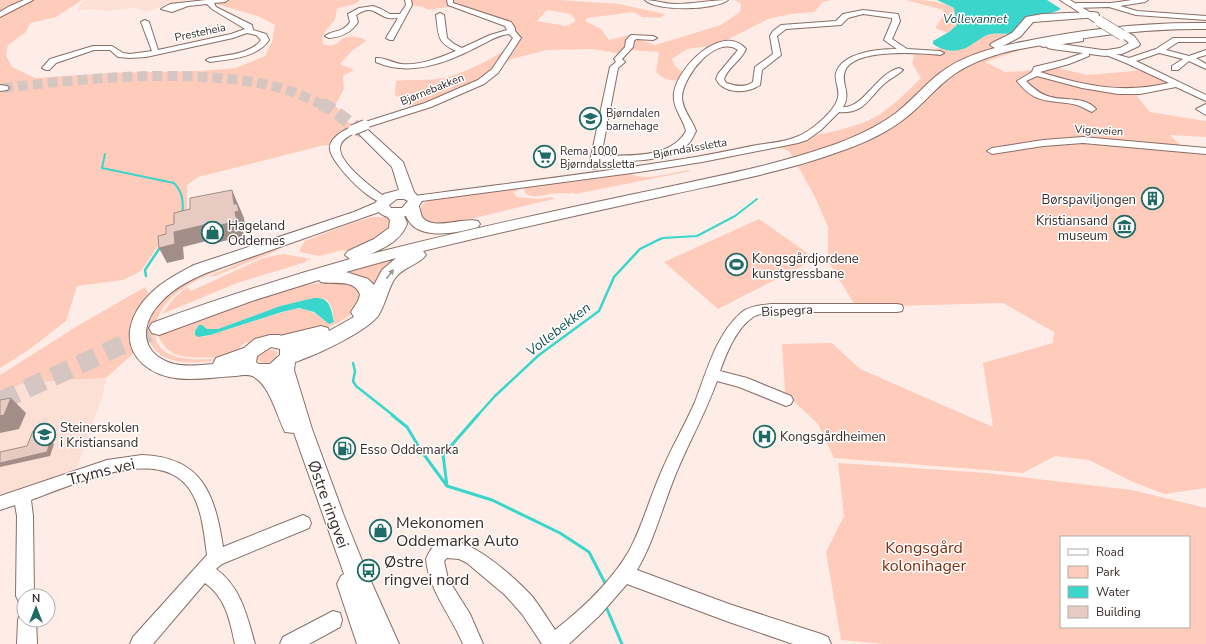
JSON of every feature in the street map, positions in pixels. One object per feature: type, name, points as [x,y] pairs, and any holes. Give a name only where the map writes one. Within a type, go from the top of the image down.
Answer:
[{"type":"highway","points":[[1086,12],[1032,21],[1033,25],[1044,29],[1086,34]]},
{"type":"highway","points":[[1086,12],[1030,18],[1016,35],[952,64],[927,82],[885,119],[862,132],[836,142],[779,158],[509,219],[346,258],[259,284],[159,324],[245,296],[333,270],[493,230],[768,168],[835,149],[869,135],[896,119],[949,72],[958,66],[981,56],[1005,49],[1143,22],[1206,22]]},
{"type":"highway","points":[[987,49],[1020,41],[1152,27],[1206,26]]},
{"type":"highway","points":[[1086,34],[1079,42],[1085,47],[1111,53]]},
{"type":"highway","points":[[1005,49],[1043,45],[1111,53]]},
{"type":"highway","points":[[412,201],[411,214],[416,223],[425,227],[433,228],[509,219]]},
{"type":"highway","points":[[346,258],[372,247],[395,233],[400,224],[388,205]]},
{"type":"highway","points":[[286,353],[339,334],[362,320],[375,306],[389,273],[402,263],[424,252],[493,230]]},
{"type":"highway","points":[[245,296],[334,277],[347,277],[357,280],[367,288],[369,293],[367,304],[354,318],[322,333],[286,353]]},
{"type":"main road","points":[[1064,0],[1135,43],[1127,50],[1111,53]]},
{"type":"main road","points":[[254,364],[257,347],[265,343],[275,341],[286,353],[275,369],[254,364],[239,368],[184,372],[159,366],[146,357],[140,350],[137,343],[137,332],[142,315],[155,298],[165,290],[182,278],[200,269],[388,205],[397,184],[396,172],[364,133],[398,165],[406,191],[412,201],[401,213],[388,205]]},
{"type":"main road","name":"Østre ringvei","points":[[286,353],[285,370],[304,436],[348,556],[386,644]]},
{"type":"main road","name":"Østre ringvei","points":[[254,364],[273,383],[291,423],[370,644]]},
{"type":"street","points":[[0,15],[10,8],[30,0]]},
{"type":"street","points":[[185,5],[225,0]]},
{"type":"street","points":[[390,38],[409,5],[408,0]]},
{"type":"street","points":[[379,60],[396,66],[416,66],[437,61],[496,35],[511,32],[511,28],[508,24],[450,4],[450,0]]},
{"type":"street","points":[[648,0],[654,4],[664,5],[704,4],[726,0]]},
{"type":"street","points":[[1086,12],[1109,5],[1145,0]]},
{"type":"street","name":"Presteheia","points":[[46,68],[53,61],[93,48],[112,48],[121,56],[146,55],[247,32],[250,28],[246,24],[214,8],[209,2]]},
{"type":"street","points":[[1109,5],[1136,13],[1206,18]]},
{"type":"street","points":[[329,36],[339,34],[350,28],[354,22],[352,14],[361,9],[375,8],[388,16],[402,16]]},
{"type":"street","points":[[595,159],[657,155],[671,151],[682,144],[691,131],[689,123],[678,103],[681,82],[694,62],[717,46],[735,44],[742,49],[740,54],[722,74],[720,79],[723,85],[739,88],[754,85],[758,80],[758,70],[760,67],[776,57],[777,52],[773,36],[777,30],[784,27],[838,23],[846,16],[863,12],[888,14],[895,16],[896,20],[888,40],[906,51]]},
{"type":"street","points":[[440,15],[443,39],[451,46],[462,51]]},
{"type":"street","points":[[145,22],[153,48],[156,52]]},
{"type":"street","points":[[210,60],[253,51],[261,47],[265,40],[264,36],[258,33],[247,32]]},
{"type":"street","name":"Bjørnebakken","points":[[388,205],[364,187],[337,156],[335,148],[339,140],[353,130],[365,125],[428,105],[487,79],[495,71],[517,40],[517,36],[511,32]]},
{"type":"street","points":[[1043,45],[1086,34]]},
{"type":"street","points":[[592,175],[614,67],[620,62],[618,59],[629,47],[630,40],[634,37],[653,38]]},
{"type":"street","points":[[1128,61],[1159,51],[1176,40],[1206,40]]},
{"type":"street","points":[[899,70],[879,84],[862,104],[852,108],[837,109],[843,96],[839,75],[845,64],[853,59],[870,54],[906,51],[940,53]]},
{"type":"street","points":[[1159,51],[1189,58],[1206,67]]},
{"type":"street","points":[[1175,68],[1189,58],[1206,52]]},
{"type":"street","points":[[1111,53],[1206,98]]},
{"type":"street","points":[[1086,54],[1066,62],[1037,69],[1036,73],[1021,81],[1034,92],[1047,99],[1079,103],[1092,109]]},
{"type":"street","points":[[1036,73],[1129,92],[1177,84]]},
{"type":"street","points":[[1206,107],[1200,109],[1206,112]]},
{"type":"street","name":"Bjørndalssletta","points":[[412,201],[702,158],[802,138],[837,109]]},
{"type":"street","name":"Vigeveien","points":[[992,151],[1043,143],[1083,140],[1206,151]]},
{"type":"street","name":"Bispegra","points":[[473,644],[464,621],[448,598],[440,581],[435,559],[442,550],[458,550],[479,560],[520,596],[533,612],[553,644],[576,627],[602,600],[624,574],[636,555],[663,486],[683,439],[701,404],[722,351],[737,326],[749,314],[758,310],[779,308],[897,308]]},
{"type":"street","points":[[712,374],[742,382],[786,400]]},
{"type":"street","name":"Tryms vei","points":[[0,503],[86,473],[124,462],[158,462],[171,466],[185,474],[195,483],[202,496],[210,520],[210,564]]},
{"type":"street","points":[[22,496],[25,516],[25,588]]},
{"type":"street","points":[[140,644],[210,564],[303,523]]},
{"type":"street","points":[[210,564],[235,608],[245,644]]},
{"type":"street","points":[[624,574],[728,613],[821,644]]},
{"type":"street","points":[[290,644],[333,620]]},
{"type":"street","points":[[27,628],[27,644]]},
{"type":"shaded area","points":[[85,0],[188,0],[165,5],[146,12],[141,9],[130,8],[109,11],[93,9],[78,10],[80,5]]},
{"type":"shaded area","name":"Steinerskolen i Kristiansand","points":[[106,378],[102,397],[76,470],[0,499],[0,392],[22,384],[61,380]]},
{"type":"green space","points":[[0,0],[82,0],[56,17],[30,23],[26,32],[8,45],[6,55],[12,67],[35,78],[112,73],[200,71],[236,68],[265,56],[272,42],[275,25],[260,17],[204,0],[360,0],[355,4],[338,8],[335,19],[323,37],[323,44],[330,45],[349,37],[359,37],[366,41],[353,50],[340,64],[354,70],[343,76],[344,89],[335,106],[345,114],[347,122],[359,126],[336,145],[325,145],[198,177],[187,185],[187,207],[193,230],[162,240],[141,271],[123,280],[77,286],[66,321],[30,349],[0,368]]},
{"type":"green space","points":[[398,0],[559,0],[619,4],[665,14],[660,18],[642,17],[634,12],[587,18],[585,21],[601,29],[609,40],[628,35],[655,45],[721,25],[740,12],[741,4],[735,0],[832,0],[823,2],[814,12],[791,14],[768,19],[717,45],[687,49],[672,59],[675,66],[686,75],[684,80],[669,80],[656,72],[659,52],[626,50],[623,54],[592,49],[547,50],[511,59],[490,76],[410,111],[408,99],[395,96],[396,81],[436,79],[459,73],[492,58],[516,41],[513,29],[498,21],[458,7],[428,10],[423,7],[410,5],[406,1]],"holes":[[[547,10],[571,14],[576,21],[566,26],[537,21]]]},
{"type":"green space","points":[[906,0],[930,1],[954,8],[957,25],[948,33],[935,28],[942,18],[943,10]]},
{"type":"green space","points":[[994,33],[1009,35],[1006,38],[1011,43],[1037,48],[1026,48],[985,62],[1005,72],[1024,71],[1050,66],[1087,75],[1146,70],[1170,83],[1138,91],[1137,96],[1150,112],[1206,121],[1206,137],[1170,135],[1181,146],[1206,149],[1206,488],[1164,494],[1131,481],[1089,460],[1055,456],[1023,473],[834,458],[818,424],[785,393],[782,344],[832,343],[860,369],[993,427],[983,363],[1053,343],[1054,332],[1003,303],[856,307],[828,261],[828,227],[815,197],[790,152],[771,143],[827,133],[857,125],[869,120],[891,106],[921,78],[912,63],[915,54],[930,54],[938,48],[973,44],[981,37]]},
{"type":"green space","points":[[688,170],[691,171],[575,194],[555,193],[530,196],[526,194],[523,186],[628,173],[635,176],[650,177]]},
{"type":"green space","points":[[518,187],[519,190],[514,192],[516,197],[538,199],[552,197],[554,199],[444,225],[427,224],[418,211],[425,202],[436,199]]},
{"type":"green space","points":[[373,217],[385,217],[392,220],[393,228],[366,244],[344,251],[319,256],[300,252],[300,249],[305,241],[349,224]]},
{"type":"green space","name":"Kongsgårdjordene kunstgressbane","points":[[759,219],[816,259],[718,309],[664,262]]},
{"type":"green space","points":[[284,246],[274,252],[215,276],[209,276],[249,259],[229,265],[192,283],[175,294],[164,307],[156,323],[156,340],[160,347],[167,353],[177,357],[188,359],[219,358],[185,357],[177,355],[164,345],[158,336],[160,336],[159,333],[305,285],[344,280],[363,289],[355,312],[336,324],[326,328],[293,335],[268,336],[250,344],[246,342],[233,352],[218,360],[182,362],[167,358],[156,351],[150,342],[148,330],[151,318],[158,305],[171,292],[195,277],[225,264]],"holes":[[[314,298],[327,300],[332,308],[334,322],[329,324],[308,310],[294,309],[203,337],[202,325],[207,329],[218,329],[280,306]]]},
{"type":"green space","points":[[283,254],[312,259],[237,283],[162,314],[174,298],[187,287],[191,291],[263,258]]},
{"type":"green space","points":[[404,257],[378,287],[339,273]]},
{"type":"green space","points":[[145,287],[149,294],[136,311],[130,326],[135,352],[106,378],[61,380],[22,384],[0,392],[0,375],[79,325]]},
{"type":"green space","points":[[269,349],[277,351],[275,360],[266,363],[260,362],[257,359],[259,354]]},
{"type":"green space","name":"Kongsgård kolonihager","points":[[838,463],[987,473],[1132,490],[1206,508],[1206,644],[885,644],[841,640],[826,552],[844,516]]},
{"type":"water","name":"Vollevannet","points":[[937,0],[1047,0],[1061,9],[1055,12],[1034,15],[1024,19],[1019,24],[1018,31],[1014,33],[987,35],[964,49],[954,51],[943,49],[933,44],[933,41],[949,32],[957,25],[954,8]]},
{"type":"water","points":[[314,298],[327,301],[331,308],[334,322],[329,324],[314,312],[299,308],[210,335],[198,337],[195,335],[195,331],[199,325],[202,325],[207,329],[218,329],[280,306]]},
{"type":"building","points":[[232,190],[234,204],[237,204],[239,211],[235,212],[237,221],[213,227],[212,223],[174,232],[175,244],[159,248],[158,236],[166,234],[166,226],[174,224],[174,213],[190,209],[190,198]]},
{"type":"building","points":[[11,398],[4,415],[0,416],[0,400]]},
{"type":"building","points":[[49,427],[44,442],[50,441],[47,452],[0,463],[0,452],[27,446],[33,431]]},
{"type":"waterway","points":[[105,154],[102,168],[174,183],[182,197],[182,214]]},
{"type":"waterway","name":"Vollebekken","points":[[658,240],[663,238],[697,236],[735,216],[757,199]]},
{"type":"waterway","name":"Vollebekken","points":[[477,416],[495,396],[539,355],[599,311],[614,277],[640,249],[658,240]]},
{"type":"waterway","points":[[146,276],[145,270],[161,246]]},
{"type":"waterway","points":[[353,363],[355,371],[353,381],[356,386],[394,416]]},
{"type":"waterway","points":[[392,415],[407,427],[422,452],[447,486]]},
{"type":"waterway","name":"Vollebekken","points":[[447,486],[443,455],[478,415]]},
{"type":"waterway","points":[[447,486],[492,500],[560,533],[589,552],[605,583]]},
{"type":"waterway","points":[[607,609],[622,644]]},
{"type":"tunnel","points":[[3,88],[56,82],[137,76],[191,76],[263,84],[290,91],[323,105]]},
{"type":"tunnel","points":[[321,104],[330,108],[364,133]]},
{"type":"tunnel","points":[[0,401],[159,328]]},
{"type":"place","name":"Bjørndalen barnehage","points":[[590,119]]},
{"type":"place","name":"Rema 1000 Bjørndalssletta","points":[[545,157]]},
{"type":"place","name":"Børspaviljongen","points":[[1152,199]]},
{"type":"place","name":"Kristiansand museum","points":[[1124,227]]},
{"type":"place","name":"Hageland Oddernes","points":[[213,232]]},
{"type":"place","name":"Kongsgårdjordene kunstgressbane","points":[[736,265]]},
{"type":"place","name":"Steinerskolen i Kristiansand","points":[[45,434]]},
{"type":"place","name":"Kongsgårdheimen","points":[[764,436]]},
{"type":"place","name":"Esso Oddemarka","points":[[344,449]]},
{"type":"place","name":"Mekonomen Oddemarka Auto","points":[[380,531]]},
{"type":"place","name":"Østre ringvei nord","points":[[369,570]]}]
